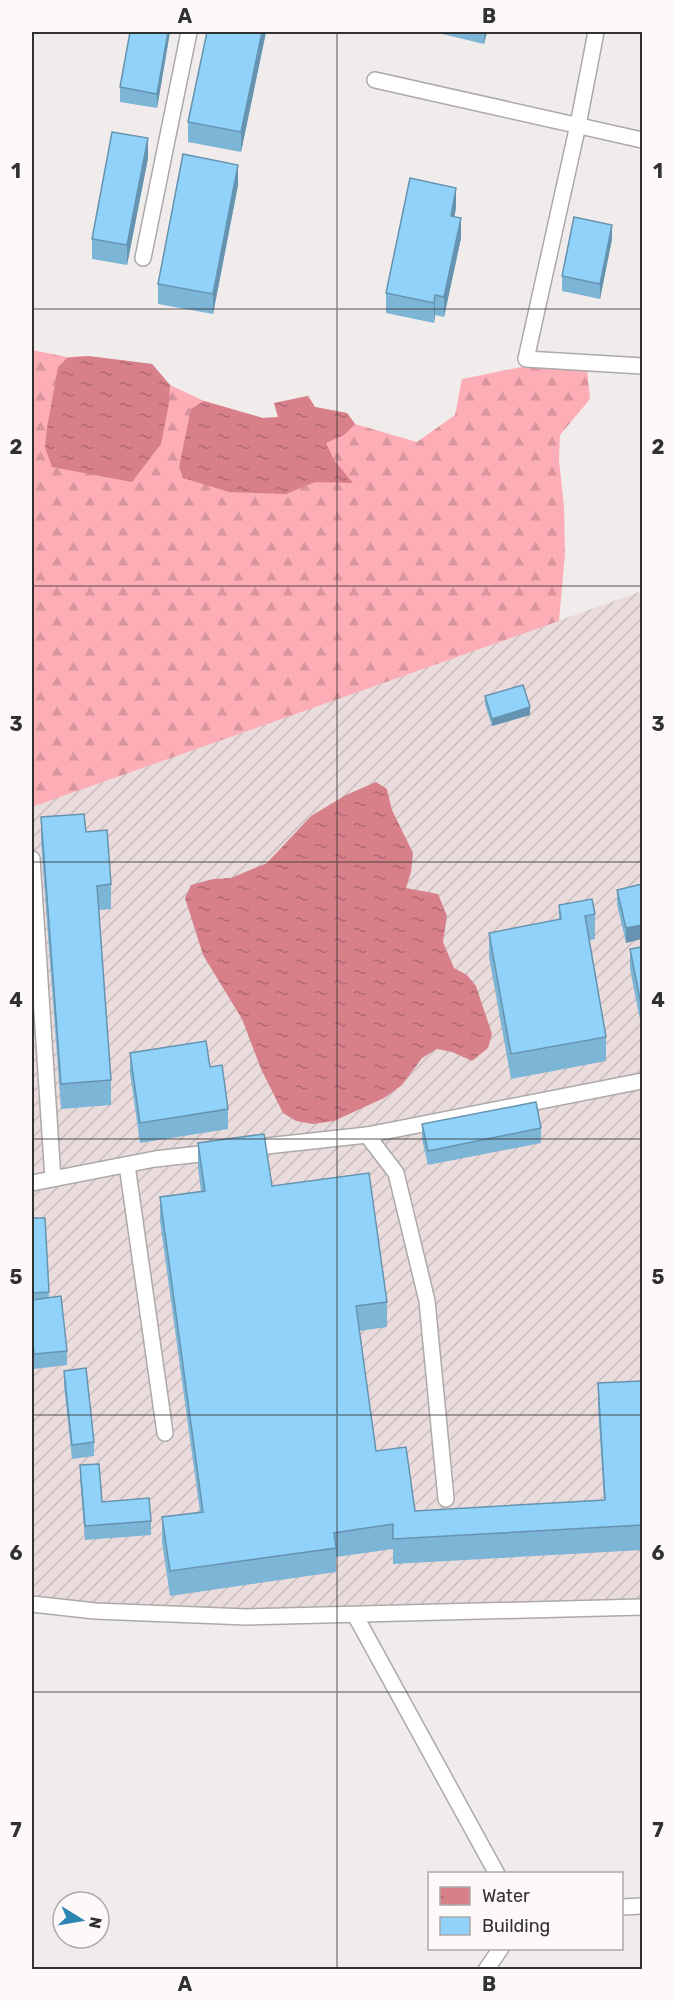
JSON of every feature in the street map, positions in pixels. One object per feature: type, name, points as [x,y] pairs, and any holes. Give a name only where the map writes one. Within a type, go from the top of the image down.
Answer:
[{"type":"lane","points":[[143,258],[189,32]]},
{"type":"lane","points":[[596,32],[578,125],[526,359],[642,366]]},
{"type":"lane","points":[[375,80],[642,140]]},
{"type":"lane","points":[[32,860],[53,1179]]},
{"type":"lane","points":[[32,1183],[166,1158],[367,1135],[642,1081]]},
{"type":"lane","points":[[367,1135],[396,1173],[427,1301],[446,1499]]},
{"type":"lane","points":[[127,1165],[165,1433]]},
{"type":"lane","points":[[32,1604],[96,1611],[247,1617],[642,1607]]},
{"type":"lane","points":[[355,1615],[496,1872]]},
{"type":"lane","points":[[623,1907],[642,1906]]},
{"type":"lane","points":[[486,1970],[500,1950]]},
{"type":"shaded area","points":[[642,591],[642,1601],[246,1611],[95,1605],[32,1597],[32,807]]},
{"type":"green space","points":[[32,350],[67,357],[88,356],[152,364],[170,385],[204,401],[263,418],[278,417],[274,403],[308,396],[315,407],[347,413],[355,424],[417,442],[455,415],[462,379],[526,366],[587,369],[590,399],[560,435],[559,460],[564,507],[565,554],[559,621],[32,807]]},
{"type":"water","points":[[88,356],[152,364],[170,385],[161,444],[132,482],[52,467],[45,447],[58,367],[67,358]]},
{"type":"water","points":[[308,396],[315,407],[347,413],[355,424],[344,435],[326,443],[334,460],[353,483],[315,482],[286,494],[229,492],[183,478],[179,467],[191,409],[204,401],[263,418],[278,417],[274,403]]},
{"type":"water","points":[[376,782],[387,789],[392,810],[413,853],[406,888],[438,894],[447,916],[443,942],[454,968],[467,975],[476,986],[492,1034],[488,1048],[472,1061],[452,1052],[437,1049],[422,1058],[402,1085],[384,1098],[334,1121],[313,1124],[296,1121],[283,1113],[261,1069],[242,1019],[203,955],[185,898],[191,885],[213,879],[231,878],[267,863],[311,816],[346,795]]},
{"type":"building","points":[[130,32],[168,32],[157,94],[120,87]]},
{"type":"building","points":[[207,32],[262,32],[241,132],[188,122]]},
{"type":"building","points":[[112,132],[148,138],[127,245],[92,239]]},
{"type":"building","points":[[183,154],[238,165],[213,294],[158,284]]},
{"type":"building","points":[[410,178],[456,188],[451,216],[461,218],[444,297],[435,295],[434,303],[386,293]]},
{"type":"building","points":[[574,217],[612,225],[600,284],[562,276]]},
{"type":"building","points":[[523,685],[530,707],[492,719],[485,696]]},
{"type":"building","points":[[84,814],[86,832],[107,830],[111,884],[97,886],[111,1080],[61,1084],[41,817]]},
{"type":"building","points":[[642,884],[642,925],[626,928],[617,890]]},
{"type":"building","points":[[592,899],[595,914],[585,916],[606,1037],[511,1054],[489,933],[561,919],[559,905]]},
{"type":"building","points":[[642,947],[642,1009],[630,949]]},
{"type":"building","points":[[206,1041],[210,1067],[222,1065],[228,1109],[140,1123],[130,1053]]},
{"type":"building","points":[[536,1102],[541,1128],[428,1151],[422,1124]]},
{"type":"building","points":[[264,1134],[272,1186],[369,1173],[387,1302],[356,1306],[376,1451],[406,1447],[415,1511],[605,1500],[598,1383],[642,1381],[642,1525],[393,1539],[393,1524],[334,1533],[336,1548],[170,1571],[162,1517],[203,1512],[160,1197],[205,1191],[198,1143]]},
{"type":"building","points":[[32,1218],[45,1218],[49,1292],[32,1293]]},
{"type":"building","points":[[61,1296],[67,1351],[34,1354],[32,1300]]},
{"type":"building","points":[[86,1368],[94,1442],[72,1445],[64,1371]]},
{"type":"building","points":[[99,1464],[102,1502],[149,1498],[151,1521],[85,1526],[80,1465]]}]
